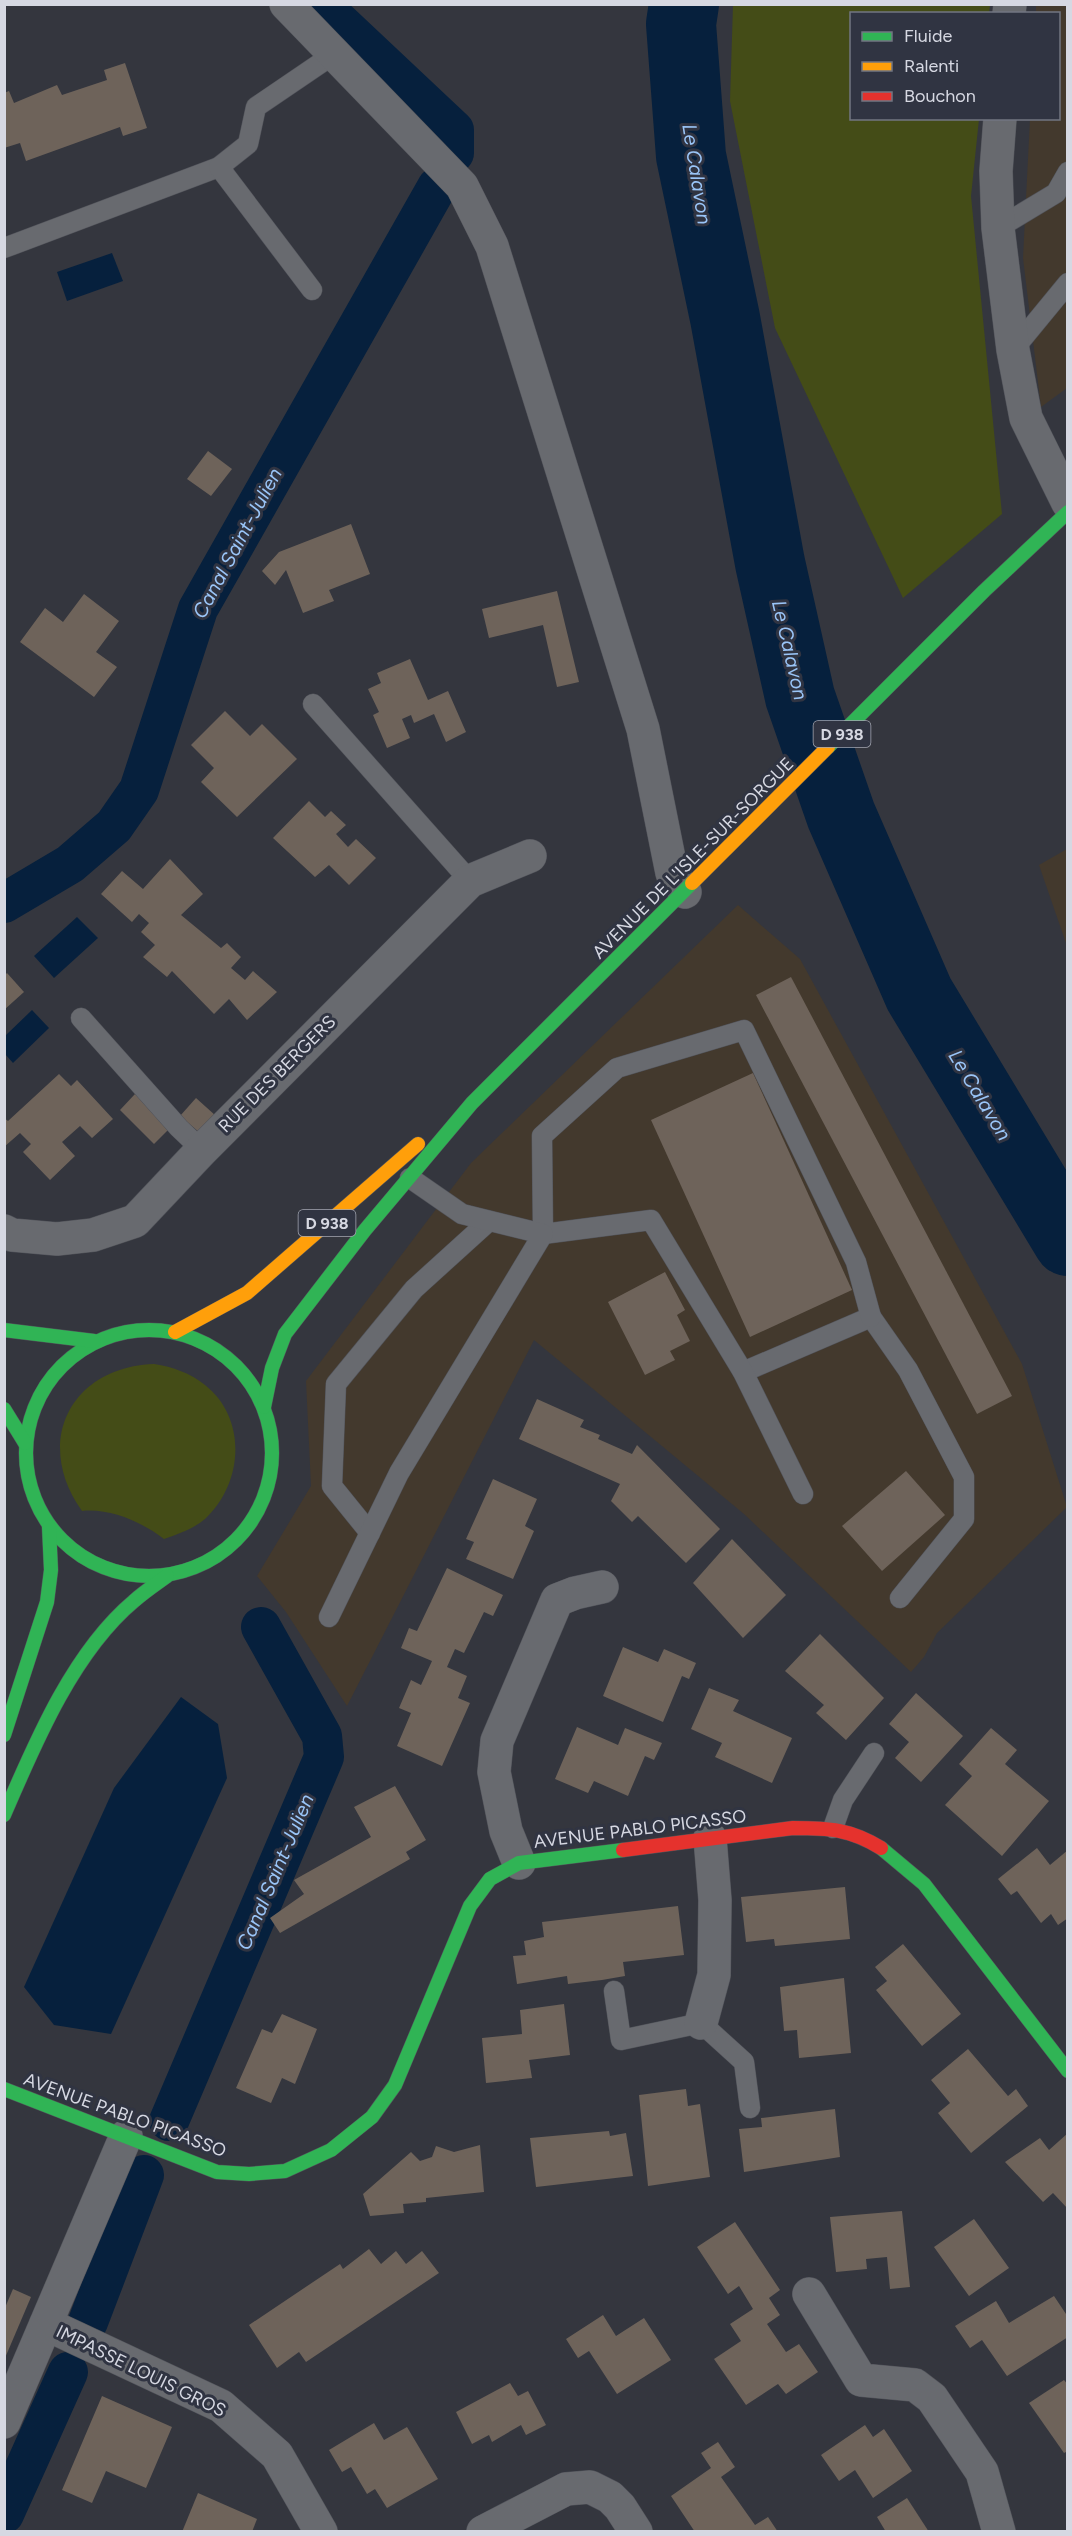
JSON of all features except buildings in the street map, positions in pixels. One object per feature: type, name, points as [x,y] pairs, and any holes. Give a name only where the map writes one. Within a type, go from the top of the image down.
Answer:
[{"type":"main road","name":"AVENUE DE L'ISLE-SUR-SORGUE","points":[[264,1407],[272,1368],[285,1334],[472,1102],[984,591],[1068,512]]},
{"type":"main road","name":"AVENUE DE L'ISLE-SUR-SORGUE","points":[[175,1332],[247,1293],[396,1162],[472,1102]]},
{"type":"main road","name":"D 938","points":[[147,1329],[175,1332],[203,1341],[229,1358],[250,1381],[264,1407],[272,1438],[272,1470],[263,1501],[247,1528],[225,1551],[198,1567],[167,1576],[123,1574],[82,1557],[50,1527],[34,1502],[26,1473],[25,1443],[35,1402],[41,1393],[59,1367],[94,1341],[129,1331],[147,1329]]},
{"type":"main road","name":"D 938","points":[[4,1330],[94,1341]]},
{"type":"main road","name":"D 938","points":[[4,1409],[25,1443]]},
{"type":"main road","points":[[4,1735],[47,1602],[51,1570],[50,1527]]},
{"type":"main road","points":[[4,1815],[60,1693],[106,1629],[133,1601],[167,1576]]},
{"type":"main road","name":"AVENUE PABLO PICASSO","points":[[4,2089],[217,2172],[249,2174],[285,2171],[331,2150],[372,2117],[395,2085],[470,1906],[490,1879],[519,1863],[793,1828],[833,1828],[867,1840],[897,1857],[924,1884],[1068,2071]]},
{"type":"street","points":[[286,4],[462,186],[492,246],[643,729],[672,873],[692,884]]},
{"type":"street","points":[[1000,120],[996,171],[998,228],[1013,350],[1026,418],[1068,503]]},
{"type":"street","name":"RUE DES BERGERS","points":[[4,1231],[12,1235],[57,1239],[93,1235],[135,1221],[202,1149],[470,881],[530,856]]},
{"type":"street","points":[[519,1863],[506,1831],[494,1772],[497,1742],[557,1600],[602,1587]]},
{"type":"street","points":[[701,2023],[714,1975],[715,1900],[710,1838]]},
{"type":"street","points":[[4,2422],[126,2136]]},
{"type":"street","points":[[809,2294],[861,2380],[915,2385],[932,2398],[982,2472],[999,2532]]},
{"type":"street","name":"IMPASSE LOUIS GROS","points":[[46,2324],[221,2406],[277,2455],[321,2532]]},
{"type":"street","points":[[483,2532],[566,2489],[590,2487],[610,2497],[620,2507],[636,2532]]},
{"type":"lane","points":[[4,248],[219,167],[248,144],[256,106],[334,54]]},
{"type":"lane","points":[[219,167],[312,290]]},
{"type":"lane","points":[[998,228],[1056,193],[1068,172]]},
{"type":"lane","points":[[1013,350],[1068,283]]},
{"type":"lane","points":[[313,704],[470,881]]},
{"type":"lane","points":[[81,1018],[179,1128],[202,1149]]},
{"type":"lane","points":[[329,1617],[399,1473],[543,1234],[542,1136],[617,1068],[744,1030],[856,1262],[871,1317],[908,1370],[964,1477],[964,1519],[900,1598]]},
{"type":"lane","points":[[410,1178],[462,1214],[543,1234],[651,1220],[743,1372],[803,1494]]},
{"type":"lane","points":[[370,1533],[332,1486],[336,1384],[414,1289],[489,1221]]},
{"type":"lane","points":[[743,1372],[871,1317]]},
{"type":"lane","points":[[833,1828],[843,1800],[874,1753]]},
{"type":"lane","points":[[614,1991],[621,2040],[701,2023],[744,2062],[750,2108]]},
{"type":"shaded area","points":[[1036,5],[1067,5],[1067,388],[1041,407],[1023,258],[1030,120],[1060,120],[1060,12],[1036,12]]},
{"type":"shaded area","points":[[1067,849],[1067,946],[1039,865]]},
{"type":"shaded area","points":[[738,905],[800,959],[1022,1364],[1067,1507],[937,1633],[924,1657],[911,1672],[744,1514],[534,1340],[347,1706],[286,1612],[257,1576],[311,1486],[306,1381],[471,1163]]},
{"type":"green space","points":[[733,5],[990,5],[989,12],[850,12],[850,120],[979,120],[971,196],[1002,514],[903,598],[775,328],[730,101]]},
{"type":"green space","points":[[154,1364],[175,1369],[205,1385],[219,1399],[234,1433],[233,1470],[218,1505],[200,1523],[164,1539],[146,1527],[114,1514],[82,1511],[68,1485],[61,1460],[61,1435],[68,1413],[81,1394],[100,1379],[125,1368]]},
{"type":"water","points":[[112,253],[123,281],[67,301],[57,272]]},
{"type":"water","points":[[77,917],[98,938],[54,978],[34,956]]},
{"type":"water","points":[[32,1010],[49,1028],[13,1063],[5,1054],[5,1036]]},
{"type":"water","points":[[181,1697],[218,1724],[227,1778],[111,2034],[54,2025],[24,1987],[114,1788]]},
{"type":"waterway","name":"Canal Saint-Julien","points":[[320,4],[454,130],[454,153]]},
{"type":"waterway","name":"Le Calavon","points":[[684,4],[681,24],[691,156],[725,318],[770,563],[800,697],[841,815],[919,994],[1068,1241]]},
{"type":"waterway","name":"Canal Saint-Julien","points":[[4,903],[70,864],[114,826],[139,790],[198,609],[437,187]]},
{"type":"waterway","name":"Canal Saint-Julien","points":[[169,2121],[324,1757],[322,1736],[261,1627]]},
{"type":"waterway","name":"Canal Saint-Julien","points":[[88,2322],[144,2175]]},
{"type":"waterway","name":"Canal Saint-Julien","points":[[4,2514],[68,2372]]},
{"type":"traffic: fast","points":[[828,747],[984,591],[1068,512]]},
{"type":"traffic: fast","points":[[264,1407],[272,1368],[285,1334],[365,1230],[472,1103],[692,883]]},
{"type":"traffic: fast","points":[[4,1330],[94,1341]]},
{"type":"traffic: fast","points":[[161,1330],[185,1335],[207,1344],[218,1350],[236,1366],[252,1384],[263,1406],[270,1429],[272,1453],[270,1477],[263,1500],[252,1522],[236,1540],[218,1556],[185,1571],[161,1576],[137,1576],[113,1571],[80,1556],[46,1522],[35,1500],[28,1477],[26,1441],[31,1417],[46,1384],[80,1350],[102,1339],[125,1332],[161,1330]]},
{"type":"traffic: fast","points":[[4,1409],[25,1443]]},
{"type":"traffic: fast","points":[[4,1735],[47,1602],[51,1570],[49,1527]]},
{"type":"traffic: fast","points":[[4,1815],[43,1729],[74,1672],[112,1622],[167,1576]]},
{"type":"traffic: fast","points":[[881,1848],[924,1884],[1068,2071]]},
{"type":"traffic: fast","points":[[4,2089],[217,2172],[249,2174],[285,2171],[331,2150],[372,2117],[395,2085],[470,1906],[490,1879],[519,1863],[623,1850]]},
{"type":"traffic: slow","points":[[692,883],[828,747]]},
{"type":"traffic: slow","points":[[175,1332],[247,1293],[418,1144]]},
{"type":"traffic: jam","points":[[623,1850],[793,1828],[818,1828],[849,1833],[881,1848]]}]
